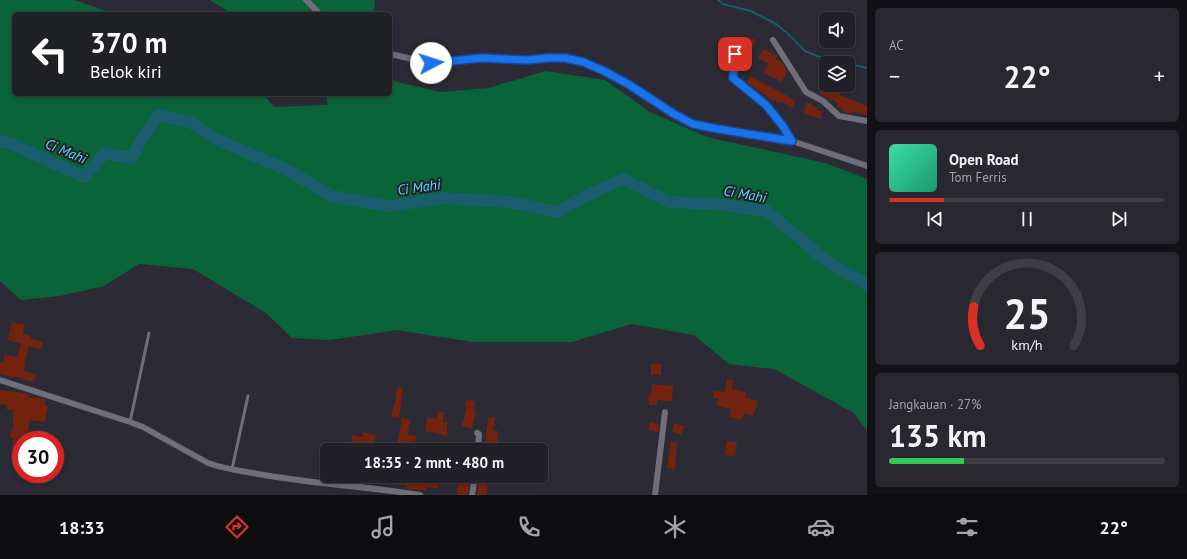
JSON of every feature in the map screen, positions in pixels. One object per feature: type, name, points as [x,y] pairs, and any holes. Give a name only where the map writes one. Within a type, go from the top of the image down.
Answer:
[{"type":"street","points":[[306,0],[318,12]]},
{"type":"street","points":[[773,40],[806,92],[823,102],[839,116],[867,121]]},
{"type":"street","points":[[392,54],[431,63],[481,58],[527,60],[565,58],[583,62],[628,84],[674,114],[693,124],[715,129],[792,141],[867,166]]},
{"type":"street","points":[[735,54],[733,78],[766,105],[782,125],[792,141]]},
{"type":"street","points":[[0,380],[143,427],[208,463],[218,466],[276,477],[326,484],[355,485],[420,495]]},
{"type":"street","points":[[655,495],[665,412]]},
{"type":"street","points":[[477,433],[479,434],[478,443]]},
{"type":"street","points":[[472,495],[473,483]]},
{"type":"lane","points":[[130,422],[149,333]]},
{"type":"lane","points":[[232,469],[248,396]]},
{"type":"green space","points":[[0,0],[74,0],[109,12],[12,12],[12,96],[265,96],[274,107],[328,105],[326,96],[392,96],[392,80],[440,92],[488,88],[546,71],[605,80],[650,112],[707,137],[825,163],[867,179],[867,431],[854,413],[774,369],[729,364],[694,335],[631,324],[572,342],[473,342],[397,330],[330,340],[292,338],[266,313],[193,269],[139,264],[104,286],[60,296],[21,300],[0,281]]},
{"type":"green space","points":[[210,0],[374,0],[375,2],[373,12],[229,12]]},
{"type":"building","points":[[749,37],[756,40],[748,58],[746,58],[740,54],[743,47],[745,48]]},
{"type":"building","points":[[763,49],[777,56],[776,59],[782,62],[787,71],[782,82],[764,73],[768,63],[758,58]]},
{"type":"building","points":[[750,76],[795,101],[792,108],[780,101],[779,103],[767,97],[752,86],[747,82]]},
{"type":"building","points":[[820,92],[841,92],[839,95],[867,106],[867,115],[853,111],[852,114],[843,112],[844,110],[837,107],[839,103],[819,94]]},
{"type":"building","points":[[806,103],[817,107],[816,110],[822,111],[821,119],[804,114]]},
{"type":"building","points":[[12,323],[24,324],[23,334],[31,336],[31,339],[43,342],[41,349],[29,346],[26,357],[24,371],[36,375],[33,382],[20,379],[20,377],[11,377],[0,373],[0,362],[3,363],[4,355],[17,357],[21,344],[8,340]]},
{"type":"building","points":[[651,364],[661,364],[661,375],[651,375]]},
{"type":"building","points":[[727,379],[733,380],[732,389],[746,392],[745,397],[758,401],[753,416],[744,413],[742,420],[729,417],[731,409],[717,406],[718,398],[713,398],[713,391],[725,392]]},
{"type":"building","points":[[652,384],[673,386],[672,401],[657,400],[657,405],[649,405],[648,396],[651,395]]},
{"type":"building","points":[[397,388],[403,388],[399,418],[391,416],[394,404],[395,405]]},
{"type":"building","points":[[0,390],[29,394],[28,397],[45,399],[45,406],[48,406],[45,422],[29,420],[28,431],[12,431],[12,438],[10,437],[11,429],[13,430],[13,410],[7,410],[7,405],[0,404]]},
{"type":"building","points":[[466,400],[475,401],[474,412],[476,412],[472,428],[462,426],[467,407],[465,407]]},
{"type":"building","points":[[438,411],[444,412],[443,423],[447,422],[447,436],[425,431],[427,423],[426,418],[437,419]]},
{"type":"building","points":[[488,417],[495,418],[493,431],[498,431],[497,443],[486,443]]},
{"type":"building","points":[[402,418],[410,420],[408,435],[416,436],[415,442],[392,443],[398,442]]},
{"type":"building","points":[[650,422],[659,424],[658,432],[648,430]]},
{"type":"building","points":[[674,423],[684,426],[681,435],[672,432]]},
{"type":"building","points":[[363,432],[376,435],[374,443],[351,443],[352,435],[363,437]]},
{"type":"building","points":[[727,441],[737,442],[735,456],[725,455]]},
{"type":"building","points":[[671,442],[677,443],[675,469],[667,468]]},
{"type":"building","points":[[439,483],[438,488],[426,487],[426,491],[406,488],[407,486],[386,484]]},
{"type":"building","points":[[458,483],[467,483],[467,485],[469,486],[468,495],[457,495]]},
{"type":"building","points":[[478,483],[488,483],[486,495],[477,495]]},
{"type":"waterway","points":[[718,0],[723,4],[751,11],[776,24],[805,51],[817,56],[867,68]]},
{"type":"waterway","name":"Ci Mahi","points":[[0,141],[12,144],[84,177],[105,153],[132,158],[143,137],[159,115],[190,122],[214,138],[285,169],[332,196],[390,206],[441,198],[510,202],[558,212],[584,197],[623,179],[669,202],[716,204],[767,211],[824,259],[867,285]]},
{"type":"route","points":[[431,63],[481,58],[502,60],[565,58],[583,62],[604,71],[693,124],[709,128],[792,141],[782,125],[766,105],[733,78],[735,54]]}]
